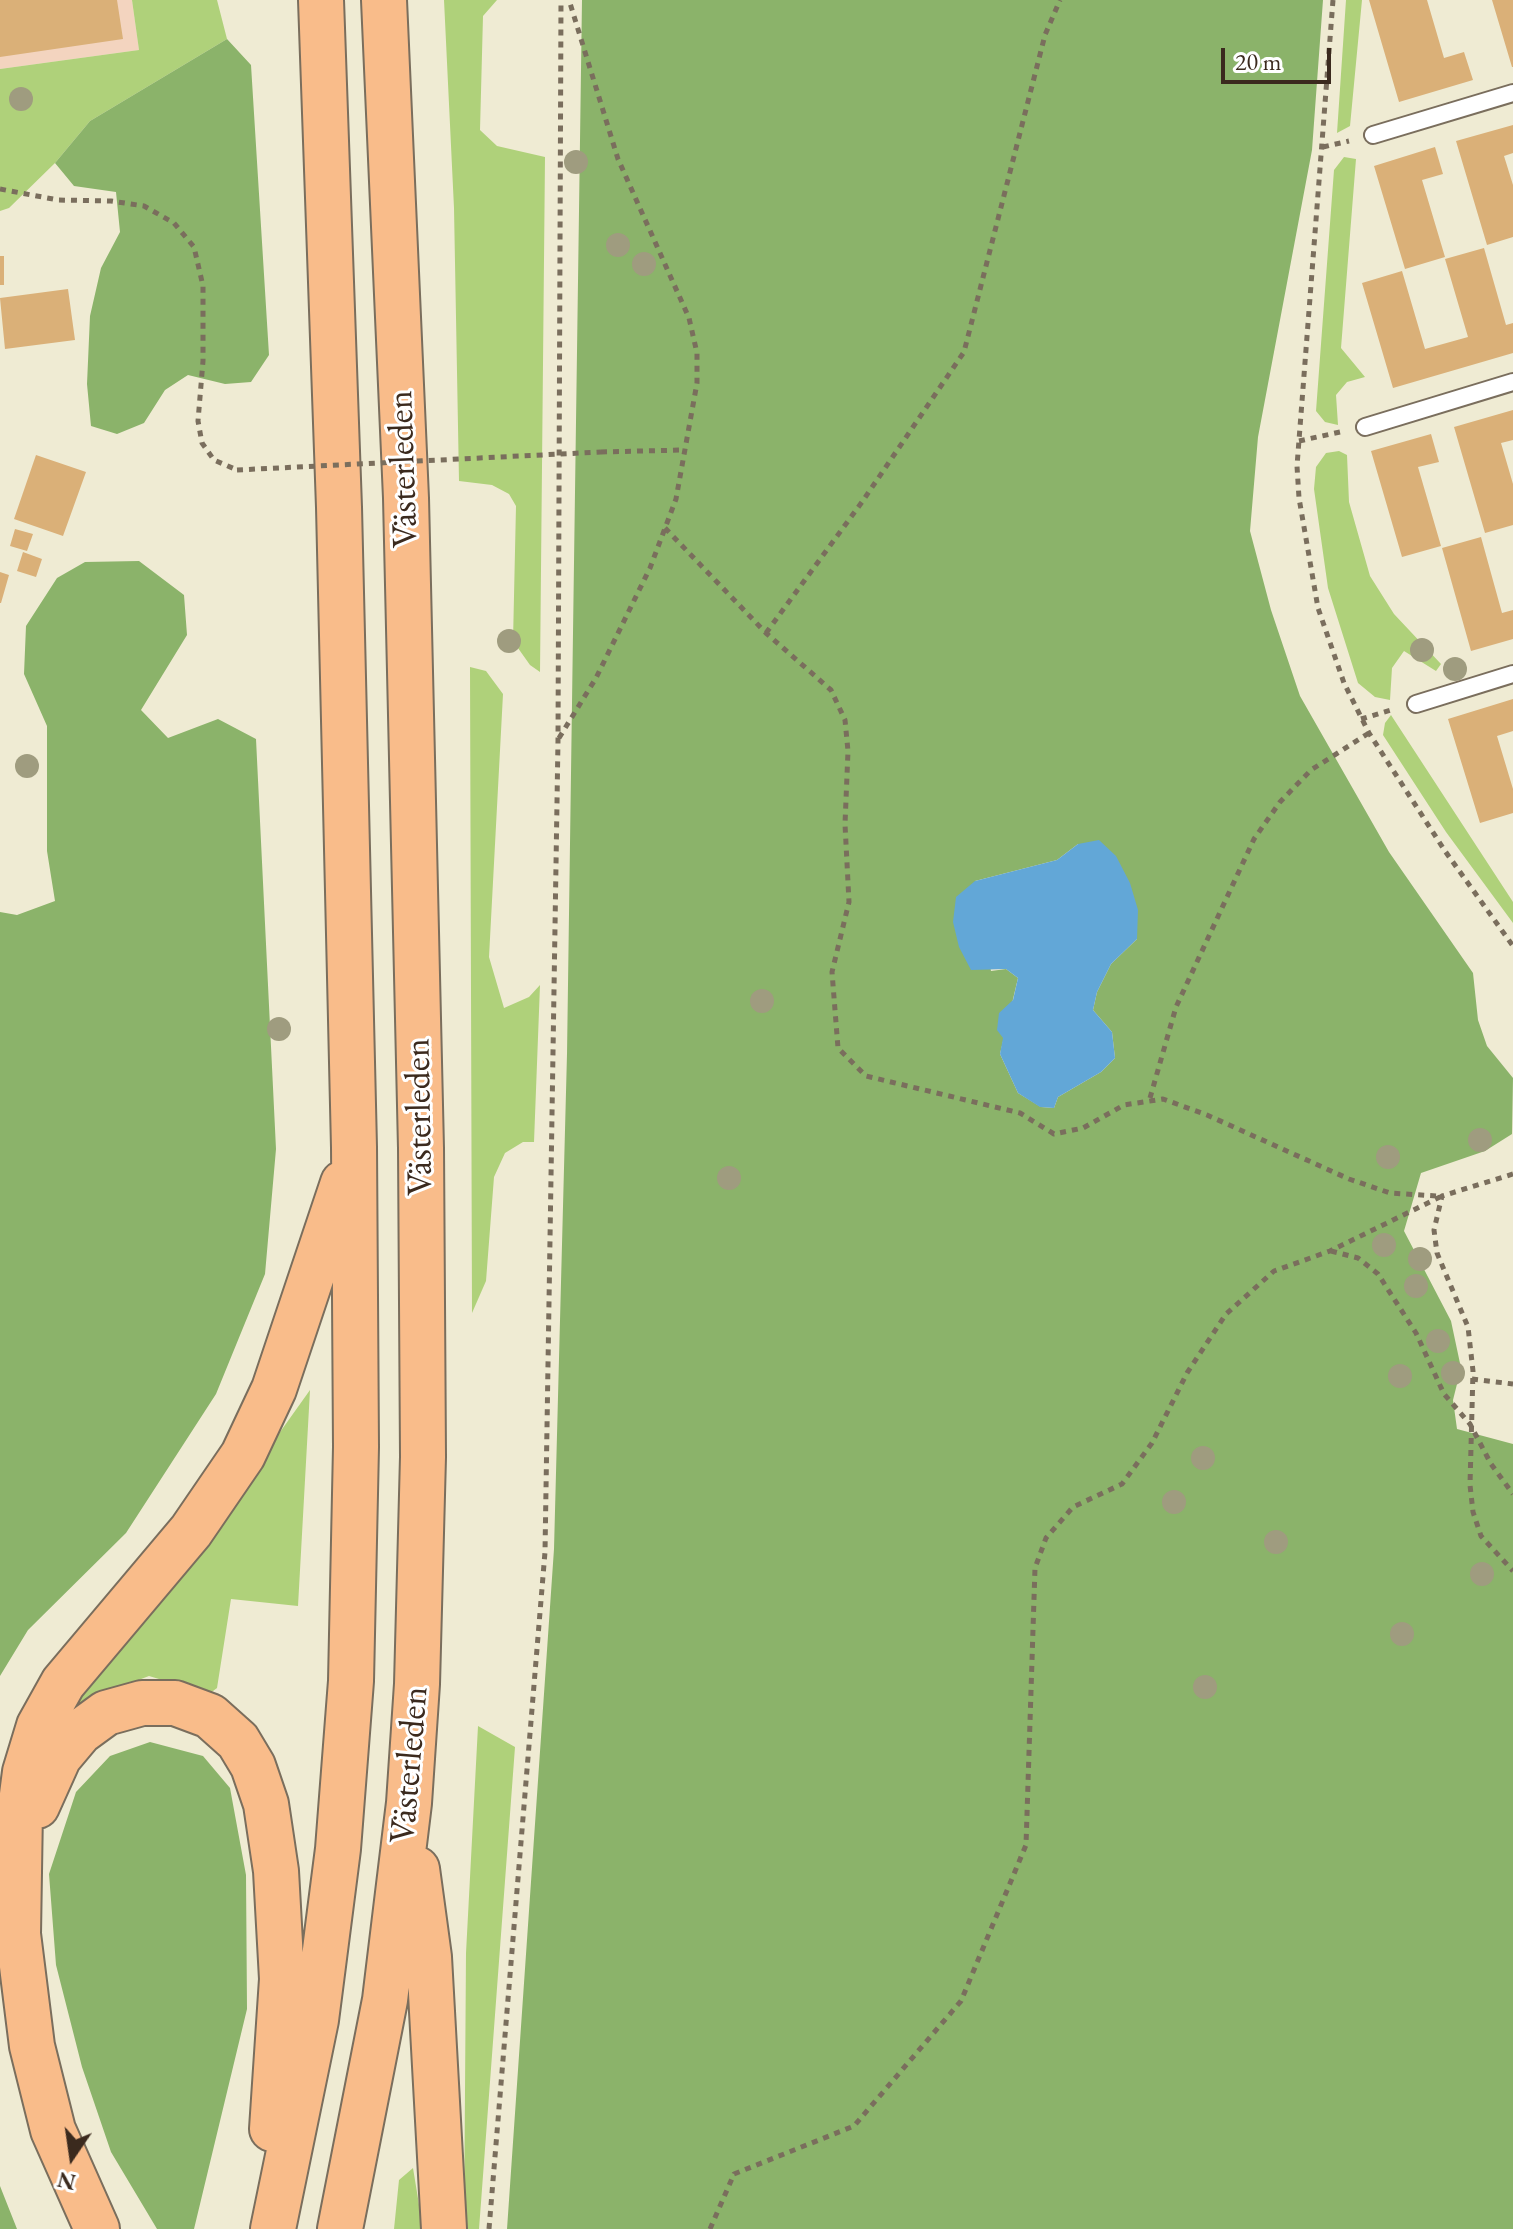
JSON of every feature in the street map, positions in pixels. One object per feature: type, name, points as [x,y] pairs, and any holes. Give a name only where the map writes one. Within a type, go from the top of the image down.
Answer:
[{"type":"highway","name":"Västerleden","points":[[340,2229],[385,2000],[409,1803],[417,1684],[423,1457],[421,1132],[406,498],[384,0]]},
{"type":"highway","name":"Västerleden","points":[[273,2229],[316,2020],[338,1849],[351,1681],[356,1447],[354,1147],[320,12]]},
{"type":"highway","points":[[97,2229],[53,2130],[32,2046],[20,1969],[19,1865],[25,1772],[39,1726],[63,1683],[191,1531],[243,1455],[274,1389],[354,1147]]},
{"type":"highway","points":[[19,1865],[42,1790],[59,1757],[80,1732],[106,1713],[142,1703],[175,1703],[210,1716],[238,1741],[253,1766],[266,1804],[276,1871],[282,1979],[266,2229]]},
{"type":"highway","points":[[409,1803],[429,1957],[444,2229]]},
{"type":"lane","points":[[1373,135],[1513,93]]},
{"type":"lane","points":[[1365,427],[1513,382]]},
{"type":"lane","points":[[1416,704],[1513,674]]},
{"type":"path","points":[[489,2229],[545,1552],[558,740],[561,0]]},
{"type":"path","points":[[558,740],[596,678],[650,568],[676,499],[697,383],[697,353],[689,318],[618,159],[569,0]]},
{"type":"path","points":[[766,633],[862,502],[964,352],[1045,35],[1060,0]]},
{"type":"path","points":[[1333,0],[1299,441],[1299,498],[1318,608],[1339,671],[1369,733],[1445,851],[1513,946]]},
{"type":"path","points":[[0,189],[58,200],[144,206],[174,223],[194,247],[203,286],[203,361],[198,421],[202,443],[214,460],[237,470],[683,450]]},
{"type":"path","points":[[1299,441],[1365,427]]},
{"type":"path","points":[[665,528],[766,633],[831,690],[845,720],[849,902],[832,972],[838,1048],[866,1076],[1020,1113],[1054,1134],[1083,1128],[1124,1105],[1150,1098],[1178,1102],[1390,1193],[1442,1196]]},
{"type":"path","points":[[1150,1098],[1176,1007],[1254,839],[1280,802],[1311,770],[1369,733]]},
{"type":"path","points":[[710,2229],[734,2174],[854,2126],[961,2001],[1026,1845],[1035,1568],[1046,1538],[1073,1507],[1122,1484],[1152,1443],[1187,1373],[1226,1314],[1274,1271],[1330,1251],[1442,1196],[1513,1174]]},
{"type":"path","points":[[1442,1196],[1434,1230],[1437,1253],[1468,1327],[1472,1379],[1473,1512],[1481,1536],[1513,1571]]},
{"type":"path","points":[[1330,1251],[1358,1258],[1378,1274],[1416,1333],[1444,1394],[1470,1424],[1491,1464],[1513,1494]]},
{"type":"path","points":[[1472,1379],[1513,1384]]},
{"type":"shaded area","points":[[0,0],[132,0],[139,50],[0,69]]},
{"type":"green space","points":[[132,0],[217,0],[227,39],[90,121],[55,163],[9,208],[0,211],[0,69],[139,50]]},
{"type":"green space","points":[[444,0],[497,0],[483,16],[480,130],[497,146],[545,157],[540,672],[530,665],[513,641],[516,506],[509,494],[492,485],[459,481],[454,208]]},
{"type":"green space","points":[[582,0],[1323,0],[1312,150],[1258,437],[1250,531],[1271,610],[1300,696],[1389,852],[1473,973],[1478,1020],[1487,1046],[1513,1078],[1512,1134],[1485,1151],[1421,1173],[1404,1231],[1451,1321],[1461,1368],[1453,1400],[1457,1429],[1513,1444],[1513,2229],[507,2229],[554,1549],[567,1054]],"holes":[[[1078,844],[1137,939],[1111,964],[1097,992],[1093,1010],[1112,1032],[1115,1058],[1101,1072],[1058,1097],[1054,1108],[1041,1107],[1018,1093],[1000,1054],[1018,978],[1006,969],[991,971],[975,881],[1057,860]]]},
{"type":"green space","points":[[1346,0],[1362,0],[1350,126],[1337,133]]},
{"type":"green space","points":[[227,39],[251,65],[269,355],[251,382],[225,384],[188,375],[165,390],[144,423],[117,434],[91,426],[87,384],[90,316],[101,268],[120,232],[116,192],[74,186],[55,163],[90,121]]},
{"type":"green space","points":[[1344,157],[1356,159],[1341,348],[1365,377],[1347,382],[1336,395],[1338,425],[1325,422],[1316,411],[1334,170]]},
{"type":"green space","points":[[1339,451],[1347,455],[1349,502],[1370,576],[1394,614],[1441,664],[1436,671],[1404,651],[1392,668],[1390,700],[1375,697],[1358,683],[1328,588],[1314,489],[1316,467],[1326,453]]},
{"type":"green space","points":[[139,561],[184,595],[187,635],[141,710],[168,738],[218,719],[256,739],[276,1149],[265,1274],[216,1394],[126,1533],[28,1630],[0,1676],[0,912],[17,915],[55,901],[47,851],[47,726],[24,674],[26,626],[57,578],[85,562]]},
{"type":"green space","points":[[470,667],[486,671],[503,694],[489,957],[504,1008],[529,997],[540,985],[534,1142],[523,1142],[505,1153],[494,1177],[486,1281],[472,1313]]},
{"type":"green space","points":[[1391,715],[1513,902],[1513,923],[1446,832],[1383,735],[1385,723]]},
{"type":"green space","points":[[310,1390],[298,1606],[231,1599],[217,1688],[209,1694],[149,1676],[112,1690],[70,1724],[72,1701],[263,1456]]},
{"type":"green space","points":[[478,1726],[515,1747],[479,2229],[464,2229],[466,1953]]},
{"type":"green space","points":[[150,1742],[203,1756],[230,1788],[246,1875],[247,2009],[194,2229],[157,2229],[111,2152],[82,2067],[56,1965],[49,1874],[76,1792],[110,1756]]},
{"type":"green space","points":[[413,2168],[423,2229],[394,2229],[399,2180]]},
{"type":"green space","points":[[0,2186],[17,2229],[0,2229]]},
{"type":"water","points":[[1099,840],[1116,856],[1130,883],[1138,910],[1137,939],[1111,964],[1097,992],[1093,1010],[1112,1032],[1115,1058],[1101,1072],[1058,1097],[1054,1108],[1040,1107],[1018,1093],[1000,1054],[1003,1038],[997,1030],[999,1013],[1013,1000],[1018,978],[1006,969],[971,970],[959,947],[953,922],[956,897],[975,881],[1057,860],[1078,844]]},
{"type":"building","points":[[0,0],[117,0],[123,39],[0,57]]},
{"type":"building","points":[[1369,0],[1427,0],[1444,58],[1464,52],[1473,80],[1399,102]]},
{"type":"building","points":[[1492,0],[1513,0],[1513,67],[1512,67]]},
{"type":"building","points":[[1513,125],[1513,153],[1504,156],[1513,185],[1513,237],[1487,245],[1456,141]]},
{"type":"building","points":[[1435,147],[1443,174],[1422,180],[1445,257],[1405,269],[1374,166]]},
{"type":"building","points":[[1484,248],[1506,325],[1513,323],[1513,353],[1393,388],[1362,283],[1402,271],[1425,349],[1468,337],[1445,259]]},
{"type":"building","points":[[0,256],[4,256],[4,285],[0,285]]},
{"type":"building","points":[[68,289],[75,340],[5,349],[0,298]]},
{"type":"building","points":[[1513,410],[1513,440],[1501,443],[1513,484],[1513,525],[1485,533],[1454,427]]},
{"type":"building","points":[[1431,434],[1439,462],[1418,467],[1441,546],[1402,557],[1371,451]]},
{"type":"building","points":[[36,455],[86,472],[63,536],[14,519]]},
{"type":"building","points":[[15,529],[33,534],[27,551],[10,546]]},
{"type":"building","points":[[1481,537],[1502,613],[1513,610],[1513,639],[1471,651],[1442,548]]},
{"type":"building","points":[[23,552],[42,559],[36,577],[17,571]]},
{"type":"building","points":[[0,572],[9,575],[1,603],[0,603]]},
{"type":"building","points":[[1513,699],[1513,731],[1497,736],[1513,789],[1513,813],[1480,823],[1448,719]]}]
